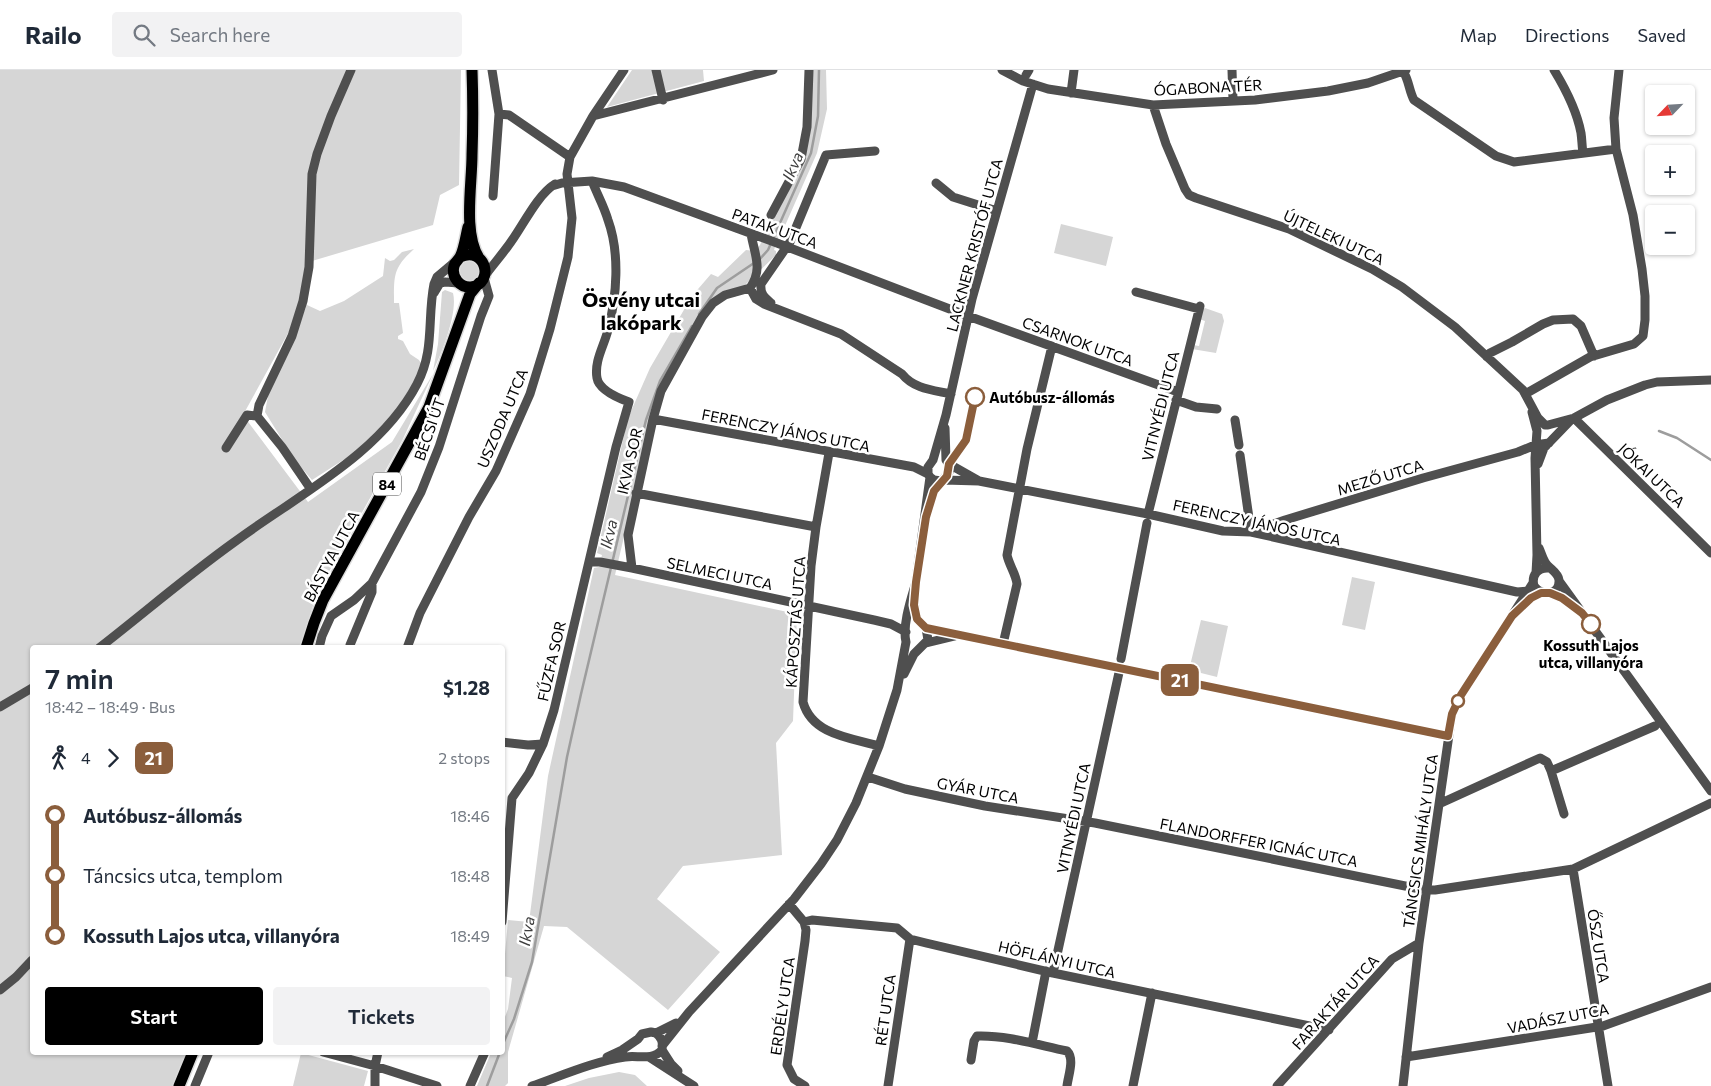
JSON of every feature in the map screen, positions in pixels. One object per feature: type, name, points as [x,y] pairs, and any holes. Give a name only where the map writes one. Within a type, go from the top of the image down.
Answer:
[{"type":"main road","name":"84","points":[[472,70],[470,223],[473,246],[485,266],[482,279]]},
{"type":"main road","name":"84","points":[[460,283],[455,278],[453,272],[470,223]]},
{"type":"main road","points":[[458,259],[468,254],[479,258]]},
{"type":"main road","points":[[460,283],[470,287],[482,279]]},
{"type":"main road","name":"BÁSTYA UTCA","points":[[307,645],[323,600],[429,407],[470,294],[482,279]]},
{"type":"main road","name":"BÁSTYA UTCA","points":[[460,283],[462,318]]},
{"type":"main road","points":[[179,1086],[192,1055]]},
{"type":"street","points":[[257,416],[259,405],[292,336],[303,301],[308,267],[312,174],[331,116],[351,70]]},
{"type":"street","points":[[492,70],[499,114],[493,196]]},
{"type":"street","points":[[482,279],[552,186],[568,178],[570,157],[593,116],[624,70]]},
{"type":"street","points":[[656,70],[663,100]]},
{"type":"street","points":[[593,116],[663,100],[773,70]]},
{"type":"street","points":[[771,215],[801,159],[807,127],[809,70]]},
{"type":"street","name":"ÓGABONA TÉR","points":[[1002,70],[1033,84],[1071,93],[1153,105],[1255,100],[1328,91],[1380,79],[1404,70]]},
{"type":"street","points":[[1071,93],[1074,70]]},
{"type":"street","points":[[1232,70],[1233,100]]},
{"type":"street","points":[[1377,70],[1380,79]]},
{"type":"street","points":[[1404,70],[1414,100],[1496,156],[1514,162],[1616,149]]},
{"type":"street","points":[[1554,70],[1564,87],[1581,133],[1583,153]]},
{"type":"street","points":[[1525,394],[1594,356],[1634,344],[1643,336],[1645,329],[1645,296],[1642,270],[1633,215],[1616,149],[1614,118],[1618,70]]},
{"type":"street","name":"LACKNER KRISTÓF UTCA","points":[[897,690],[906,642],[906,627],[916,582],[926,517],[928,467],[932,462],[946,415],[968,316],[1033,84]]},
{"type":"street","name":"ÚJTELEKI UTCA","points":[[1153,105],[1184,189],[1192,197],[1289,229],[1372,269],[1436,311],[1525,394],[1538,418],[1554,431],[1542,439],[1525,394]]},
{"type":"street","points":[[499,114],[509,115],[570,157]]},
{"type":"street","points":[[781,311],[762,295],[761,284],[787,247],[826,155],[875,151]]},
{"type":"street","name":"PATAK UTCA","points":[[568,178],[624,187],[968,316]]},
{"type":"street","name":"USZODA UTCA","points":[[408,645],[420,613],[469,517],[496,471],[530,394],[550,330],[568,257],[572,218],[568,178]]},
{"type":"street","name":"FŰZFA SOR","points":[[505,885],[512,798],[529,773],[554,710],[616,447],[630,402],[612,394],[599,384],[596,366],[608,330],[613,303],[615,251],[608,220],[592,181]]},
{"type":"street","points":[[936,183],[953,196],[997,210]]},
{"type":"street","points":[[652,419],[662,391],[702,317],[713,303],[725,294],[750,288],[756,280],[758,272],[751,234]]},
{"type":"street","points":[[479,258],[491,259],[504,252]]},
{"type":"street","points":[[103,645],[234,542],[345,464],[376,439],[406,402],[418,383],[429,348],[434,284],[437,277],[458,259]]},
{"type":"street","name":"BÉCSI ÚT","points":[[320,645],[322,636],[331,616],[354,600],[372,583],[421,492],[439,447],[489,296],[489,291],[482,279]]},
{"type":"street","points":[[432,303],[436,288],[440,284],[445,282],[460,283]]},
{"type":"street","points":[[750,288],[756,299],[781,311],[841,334],[902,374],[908,382],[951,394]]},
{"type":"street","name":"VITNYÉDI UTCA","points":[[1136,292],[1200,307],[1148,514]]},
{"type":"street","name":"CSARNOK UTCA","points":[[968,316],[1052,346],[1177,396],[1196,407],[1217,409]]},
{"type":"street","points":[[1487,357],[1490,353],[1506,346],[1543,324],[1553,320],[1573,319],[1581,326],[1594,356]]},
{"type":"street","points":[[1003,644],[1018,584],[1008,564],[1007,555],[1027,449],[1052,346]]},
{"type":"street","points":[[1582,613],[1562,598],[1530,587],[1536,573],[1535,458],[1542,439],[1574,418],[1607,400],[1645,385],[1657,382],[1711,380]]},
{"type":"street","points":[[226,448],[247,415],[257,416],[282,447],[310,488]]},
{"type":"street","name":"LACKNER KRISTÓF UTCA","points":[[926,517],[932,495],[949,472],[946,415]]},
{"type":"street","points":[[1536,472],[1544,448],[1540,427],[1574,418]]},
{"type":"street","name":"JÓKAI UTCA","points":[[1574,418],[1711,553]]},
{"type":"street","name":"FERENCZY JÁNOS UTCA","points":[[652,419],[829,453],[914,467],[923,467],[932,462]]},
{"type":"street","name":"IKVA SOR","points":[[632,568],[628,535],[652,419]]},
{"type":"street","points":[[1235,420],[1239,445]]},
{"type":"street","name":"MEZŐ UTCA","points":[[1251,532],[1284,520],[1404,484],[1518,452],[1542,439]]},
{"type":"street","points":[[1518,452],[1524,452],[1535,458]]},
{"type":"street","name":"KÁPOSZTÁS UTCA","points":[[829,453],[816,527],[808,606],[804,702],[807,712],[813,721],[828,731],[879,746]]},
{"type":"street","points":[[1240,455],[1251,532]]},
{"type":"street","points":[[932,462],[938,458],[947,462]]},
{"type":"street","name":"FERENCZY JÁNOS UTCA","points":[[947,462],[979,481]]},
{"type":"street","name":"FERENCZY JÁNOS UTCA","points":[[914,467],[929,476]]},
{"type":"street","points":[[929,476],[934,480],[942,481]]},
{"type":"street","name":"FERENCZY JÁNOS UTCA","points":[[942,481],[979,481],[1148,514],[1223,531],[1251,532],[1518,592],[1530,587]]},
{"type":"street","points":[[636,493],[816,527]]},
{"type":"street","name":"VITNYÉDI UTCA","points":[[1032,1043],[1086,821],[1120,664],[1147,524]]},
{"type":"street","points":[[1537,543],[1545,562],[1557,574],[1559,581],[1711,791]]},
{"type":"street","name":"SELMECI UTCA","points":[[590,562],[632,568],[906,627]]},
{"type":"street","points":[[1536,573],[1542,568],[1550,568]]},
{"type":"street","points":[[1546,593],[1557,587],[1559,581]]},
{"type":"street","name":"LACKNER KRISTÓF UTCA","points":[[532,1086],[624,1057],[654,1056],[689,1012],[790,904],[821,864],[837,840],[868,777],[897,690],[909,661],[923,646],[928,637],[917,619],[915,611],[916,582]]},
{"type":"street","name":"BÉCSI ÚT","points":[[350,645],[372,592],[372,583]]},
{"type":"street","name":"TÁNCSICS MIHÁLY UTCA","points":[[1404,1086],[1419,943],[1452,714],[1461,695],[1530,587]]},
{"type":"street","name":"TÁNCSICS MIHÁLY UTCA","points":[[1512,616],[1531,598],[1546,593]]},
{"type":"street","points":[[906,627],[923,626],[1003,644],[1120,664],[1448,736]]},
{"type":"street","points":[[906,642],[910,647],[923,646],[958,635]]},
{"type":"street","points":[[0,707],[30,689]]},
{"type":"street","points":[[1551,771],[1654,726]]},
{"type":"street","points":[[505,742],[528,745],[542,744]]},
{"type":"street","points":[[1439,804],[1540,758],[1547,762],[1551,771],[1564,814]]},
{"type":"street","name":"GYÁR UTCA","points":[[868,777],[915,792],[1086,821]]},
{"type":"street","name":"FLANDORFFER IGNÁC UTCA","points":[[1086,821],[1427,890],[1435,890],[1573,869],[1711,803]]},
{"type":"street","name":"ŐSZ UTCA","points":[[1573,869],[1608,1086]]},
{"type":"street","points":[[790,904],[804,922]]},
{"type":"street","name":"HÖFLÁNYI UTCA","points":[[804,922],[812,920],[897,928],[910,939],[1050,972],[1330,1030]]},
{"type":"street","name":"ERDÉLY UTCA","points":[[804,922],[806,930],[805,941],[787,1065],[794,1079],[805,1086]]},
{"type":"street","name":"RÉT UTCA","points":[[888,1086],[910,939]]},
{"type":"street","name":"FARAKTÁR UTCA","points":[[1277,1086],[1330,1030],[1392,959],[1419,943]]},
{"type":"street","points":[[0,990],[30,962]]},
{"type":"street","name":"VADÁSZ UTCA","points":[[1406,1057],[1598,1027],[1711,987]]},
{"type":"street","points":[[1133,1086],[1152,994]]},
{"type":"street","name":"LACKNER KRISTÓF UTCA","points":[[573,1072],[622,1050],[642,1034],[656,1033],[672,1026],[689,1012]]},
{"type":"street","points":[[656,1033],[662,1040],[662,1048],[671,1064],[694,1086]]},
{"type":"street","points":[[971,1060],[974,1041],[977,1036],[1032,1043],[1067,1051],[1071,1059],[1066,1086]]},
{"type":"street","points":[[638,1039],[636,1045],[638,1050],[694,1086]]},
{"type":"street","points":[[194,1086],[208,1055]]},
{"type":"street","points":[[334,1055],[437,1086]]},
{"type":"street","points":[[375,1086],[375,1066],[377,1055]]},
{"type":"street","points":[[470,1086],[483,1055]]},
{"type":"shaded area","points":[[0,70],[461,70],[459,185],[440,195],[433,225],[312,261],[307,305],[320,311],[344,301],[383,276],[385,258],[390,261],[394,260],[402,252],[414,249],[398,267],[394,285],[394,303],[399,303],[403,333],[398,336],[398,339],[403,341],[410,354],[419,360],[423,367],[392,417],[362,448],[312,480],[294,459],[265,412],[268,396],[306,307],[292,326],[243,415],[308,502],[392,442],[433,374],[402,441],[317,593],[301,645],[30,645],[30,1055],[187,1055],[174,1086],[0,1086]]},
{"type":"shaded area","points":[[632,70],[703,70],[704,81],[607,107]]},
{"type":"shaded area","points":[[812,70],[826,70],[827,109],[817,153],[779,236],[774,250],[776,255],[744,286],[711,304],[659,399],[650,426],[615,575],[797,614],[793,721],[776,743],[782,855],[683,866],[657,899],[720,952],[668,1010],[567,927],[544,926],[508,1052],[508,1083],[505,1086],[477,1086],[490,1055],[505,1055],[505,1017],[508,1009],[512,978],[505,976],[508,920],[529,922],[548,776],[594,568],[599,567],[602,555],[597,553],[628,418],[650,368],[692,296],[711,274],[718,277],[746,250],[755,251],[760,245],[766,230],[804,160]]},
{"type":"shaded area","points":[[1061,224],[1113,237],[1106,266],[1054,253]]},
{"type":"shaded area","points":[[469,261],[476,264],[479,271],[476,278],[469,281],[462,278],[459,271],[462,264]]},
{"type":"shaded area","points":[[445,290],[453,293],[453,311],[445,343],[433,371],[438,344],[442,292]]},
{"type":"shaded area","points":[[1205,308],[1222,314],[1224,321],[1216,353],[1192,349],[1193,345],[1199,346],[1205,321],[1199,319]]},
{"type":"shaded area","points":[[1352,577],[1375,582],[1365,630],[1342,625]]},
{"type":"shaded area","points":[[1201,620],[1228,626],[1217,677],[1189,670]]},
{"type":"shaded area","points":[[301,1055],[308,1055],[368,1071],[364,1086],[293,1086]]},
{"type":"shaded area","points":[[619,1072],[635,1075],[647,1086],[565,1086],[589,1078]]},
{"type":"waterway","name":"Ikva","points":[[759,260],[768,250],[811,153],[818,116],[819,70]]},
{"type":"waterway","name":"Ikva","points":[[699,314],[717,288],[754,263]]},
{"type":"waterway","name":"Ikva","points":[[505,1039],[514,1019],[532,962],[567,757],[646,420],[660,381],[692,326]]},
{"type":"waterway","points":[[1659,431],[1677,438],[1711,460]]},
{"type":"waterway","name":"Ikva","points":[[487,1086],[499,1055]]},
{"type":"bus line","name":"21","points":[[975,397],[966,440],[949,464],[947,476],[934,491],[926,517],[914,605],[917,619],[926,628],[1448,736],[1452,714],[1461,695],[1512,616],[1531,598],[1541,593],[1550,593],[1562,598],[1582,613],[1591,624]]},
{"type":"place","name":"Autóbusz-állomás","points":[[975,397]]},
{"type":"place","name":"Kossuth Lajos utca, villanyóra","points":[[1591,624]]},
{"type":"district","name":"Ösvény utcai lakópark","points":[[641,310]]}]
